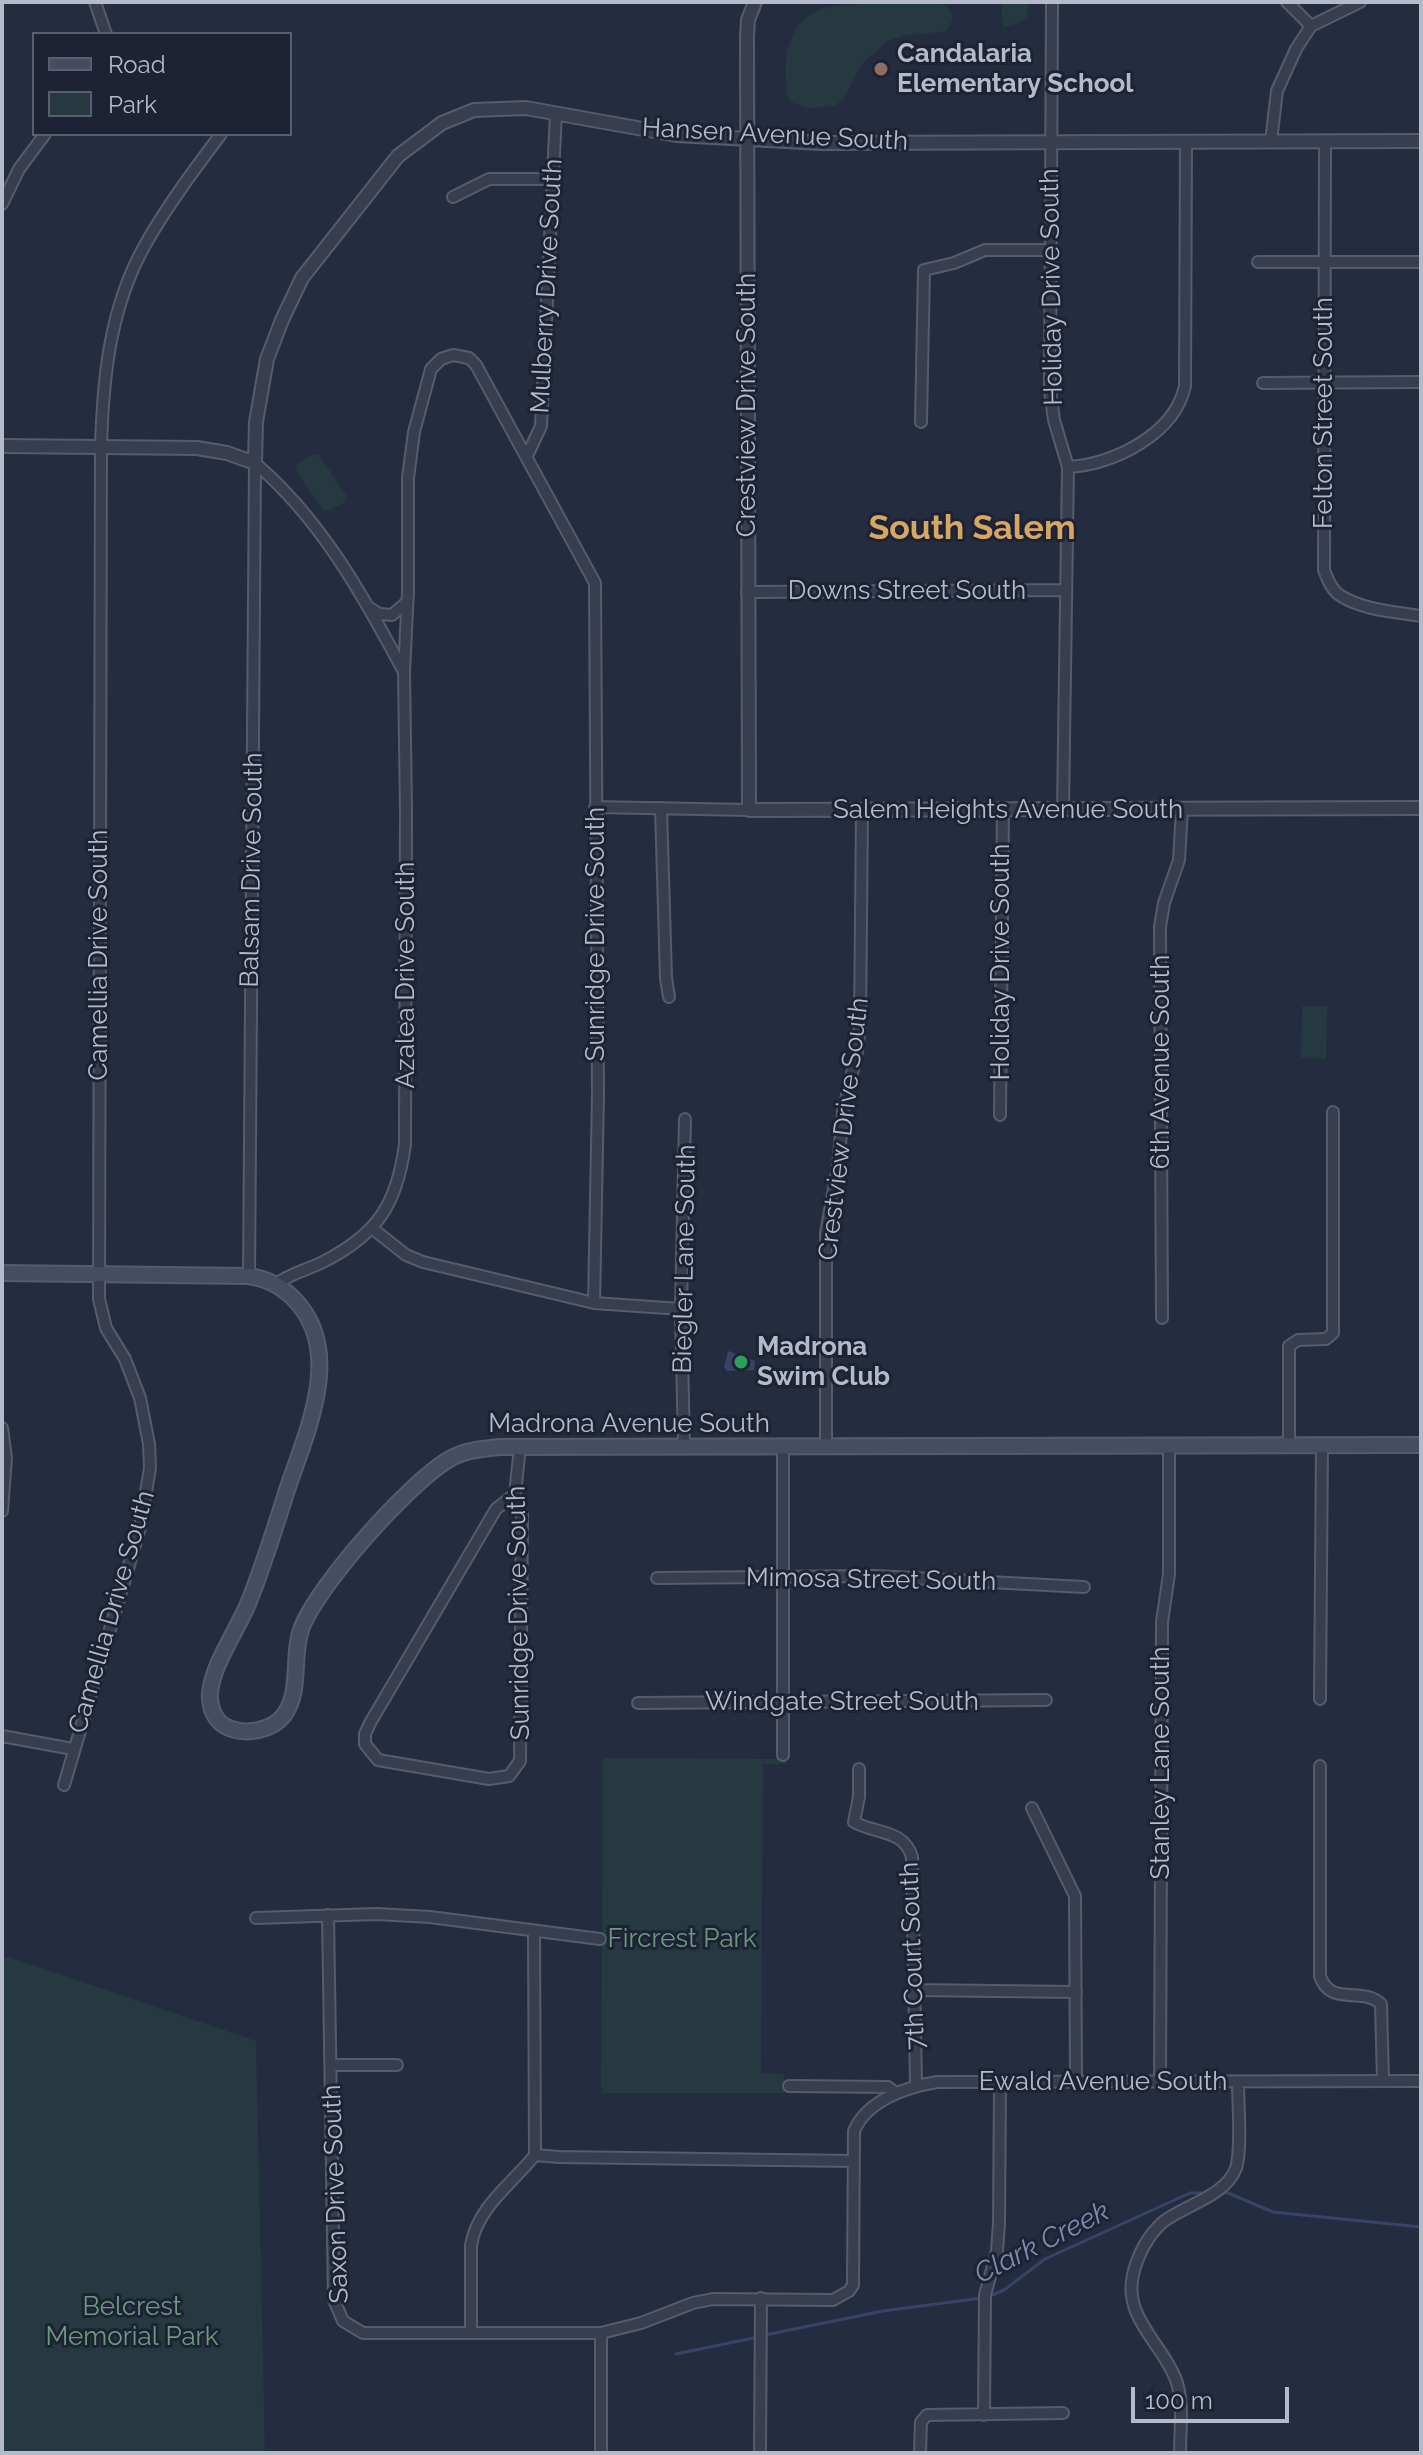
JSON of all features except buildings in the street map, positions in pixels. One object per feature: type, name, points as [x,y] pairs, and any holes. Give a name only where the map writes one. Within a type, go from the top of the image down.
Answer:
[{"type":"main road","name":"Madrona Avenue South","points":[[2,1273],[249,1276],[276,1284],[297,1303],[313,1325],[321,1358],[306,1434],[248,1604],[212,1683],[210,1703],[217,1720],[239,1731],[258,1730],[277,1723],[283,1716],[293,1693],[298,1638],[313,1607],[353,1553],[427,1475],[462,1453],[476,1449],[1421,1445]]},
{"type":"street","points":[[95,2],[105,32]]},
{"type":"street","name":"Crestview Drive South","points":[[749,810],[747,139],[748,20],[755,2]]},
{"type":"street","name":"Holiday Drive South","points":[[1052,2],[1050,390],[1054,420],[1068,467],[1063,809]]},
{"type":"street","points":[[1287,2],[1311,26]]},
{"type":"street","points":[[1271,141],[1277,91],[1284,70],[1311,26],[1360,2]]},
{"type":"street","name":"Hansen Avenue South","points":[[255,463],[259,393],[267,359],[302,278],[398,156],[442,123],[474,110],[526,108],[676,135],[822,143],[1421,141]]},
{"type":"street","name":"Mulberry Drive South","points":[[527,456],[541,426],[556,113]]},
{"type":"street","points":[[2,204],[19,169],[44,136]]},
{"type":"street","name":"Camellia Drive South","points":[[64,1785],[140,1528],[150,1468],[149,1444],[140,1398],[125,1359],[101,1314],[99,1273],[101,446],[104,381],[110,340],[124,290],[144,247],[220,136]]},
{"type":"street","points":[[1068,467],[1095,463],[1139,445],[1171,417],[1181,401],[1185,386],[1186,141]]},
{"type":"street","name":"Felton Street South","points":[[1325,141],[1324,570],[1339,596],[1421,616]]},
{"type":"street","points":[[453,197],[489,179],[552,179]]},
{"type":"street","points":[[921,422],[924,270],[954,263],[985,250],[1050,250]]},
{"type":"street","points":[[1258,262],[1421,262]]},
{"type":"street","name":"Sunridge Drive South","points":[[461,355],[476,365],[595,583],[598,1095],[594,1303]]},
{"type":"street","name":"Azalea Drive South","points":[[276,1284],[341,1252],[373,1229],[398,1184],[405,1144],[404,672],[408,478],[414,432],[431,369],[441,359],[461,355]]},
{"type":"street","points":[[1263,383],[1421,382]]},
{"type":"street","points":[[2,446],[197,448],[227,453],[255,463],[298,503],[369,607],[404,672]]},
{"type":"street","name":"Balsam Drive South","points":[[249,1276],[255,463]]},
{"type":"street","name":"Downs Street South","points":[[747,592],[1066,590]]},
{"type":"street","points":[[369,607],[379,614],[392,615],[407,602]]},
{"type":"street","name":"Salem Heights Avenue South","points":[[595,807],[749,810],[1421,808]]},
{"type":"street","points":[[661,808],[669,997]]},
{"type":"street","name":"Holiday Drive South","points":[[1000,1115],[1003,809]]},
{"type":"street","name":"6th Avenue South","points":[[1162,1318],[1160,927],[1164,903],[1179,860],[1182,809]]},
{"type":"street","name":"Crestview Drive South","points":[[826,1447],[826,1233],[838,1166],[843,1112],[860,1027],[862,810]]},
{"type":"street","points":[[1289,1445],[1289,1346],[1298,1340],[1326,1339],[1333,1333],[1333,1112]]},
{"type":"street","name":"Biegler Lane South","points":[[684,1447],[681,1309],[685,1119]]},
{"type":"street","points":[[373,1229],[406,1255],[423,1262],[594,1303],[681,1309]]},
{"type":"street","points":[[2,1428],[6,1458],[2,1511]]},
{"type":"street","points":[[1320,1699],[1322,1445]]},
{"type":"street","name":"Stanley Lane South","points":[[1160,2082],[1162,1622],[1169,1561],[1169,1446]]},
{"type":"street","name":"Sunridge Drive South","points":[[515,1494],[496,1509],[370,1723],[365,1744],[378,1760],[489,1779],[509,1776],[520,1761],[522,1515],[515,1494],[520,1447]]},
{"type":"street","points":[[783,1447],[783,1755]]},
{"type":"street","name":"Mimosa Street South","points":[[657,1578],[875,1576],[1084,1587]]},
{"type":"street","name":"Windgate Street South","points":[[638,1703],[1046,1700]]},
{"type":"street","points":[[2,1736],[73,1749]]},
{"type":"street","points":[[1320,1766],[1320,1976],[1324,1986],[1332,1993],[1375,1998],[1381,2004],[1383,2081]]},
{"type":"street","name":"7th Court South","points":[[859,1769],[859,1797],[854,1822],[897,1836],[911,1852],[916,2085]]},
{"type":"street","points":[[1032,1808],[1075,1896],[1076,2082]]},
{"type":"street","points":[[256,1918],[377,1914],[430,1917],[600,1939]]},
{"type":"street","name":"Saxon Drive South","points":[[328,1915],[334,2300],[343,2321],[363,2333],[471,2333]]},
{"type":"street","points":[[534,1932],[535,2155],[486,2208],[473,2232],[471,2333],[601,2333],[713,2299],[833,2300],[849,2291],[854,2275],[853,2140],[858,2122],[896,2093],[888,2087],[789,2086]]},
{"type":"street","points":[[914,1990],[1076,1992]]},
{"type":"street","name":"Saxon Drive South","points":[[332,2065],[397,2065]]},
{"type":"street","name":"Ewald Avenue South","points":[[896,2093],[916,2085],[937,2082],[1421,2081]]},
{"type":"street","points":[[984,2415],[985,2295],[997,2251],[999,2223],[1000,2082]]},
{"type":"street","points":[[1180,2453],[1178,2384],[1168,2363],[1140,2322],[1131,2285],[1143,2247],[1162,2223],[1213,2192],[1231,2177],[1238,2160],[1238,2082]]},
{"type":"street","points":[[535,2155],[853,2161]]},
{"type":"street","points":[[760,2453],[761,2298]]},
{"type":"street","points":[[601,2333],[601,2453]]},
{"type":"street","points":[[920,2453],[920,2426],[923,2418],[932,2414],[1063,2413]]},
{"type":"green space","points":[[1001,2],[1028,2],[1027,16],[1020,23],[1003,27]]},
{"type":"green space","points":[[940,3],[951,12],[953,18],[947,31],[902,36],[888,41],[863,63],[843,99],[835,106],[806,108],[789,101],[786,74],[788,48],[792,35],[808,16],[821,9],[840,6]]},
{"type":"green space","points":[[312,454],[319,455],[346,495],[345,502],[328,511],[323,510],[296,471],[297,465]]},
{"type":"green space","points":[[1302,1006],[1327,1006],[1326,1059],[1301,1058]]},
{"type":"green space","name":"Fircrest Park","points":[[603,1758],[787,1759],[787,1764],[763,1764],[761,2073],[784,2074],[784,2093],[601,2093]]},
{"type":"green space","name":"Belcrest Memorial Park","points":[[9,1957],[256,2041],[265,2453],[2,2453],[2,1958]]},
{"type":"water","name":"Madrona Swim Club","points":[[728,1351],[755,1361],[754,1370],[727,1371],[724,1367]]},
{"type":"waterway","name":"Clark Creek","points":[[990,2296],[1004,2290],[1045,2259],[1190,2193],[1208,2193]]},
{"type":"waterway","name":"Clark Creek","points":[[1220,2193],[1228,2193],[1273,2212],[1421,2227]]},
{"type":"waterway","name":"Clark Creek","points":[[765,2335],[883,2311],[982,2298]]},
{"type":"waterway","name":"Clark Creek","points":[[676,2354],[758,2337]]},
{"type":"place","name":"Candalaria Elementary School","points":[[881,69]]},
{"type":"place","name":"Madrona Swim Club","points":[[741,1362]]},
{"type":"district","name":"South Salem","points":[[972,529]]}]
